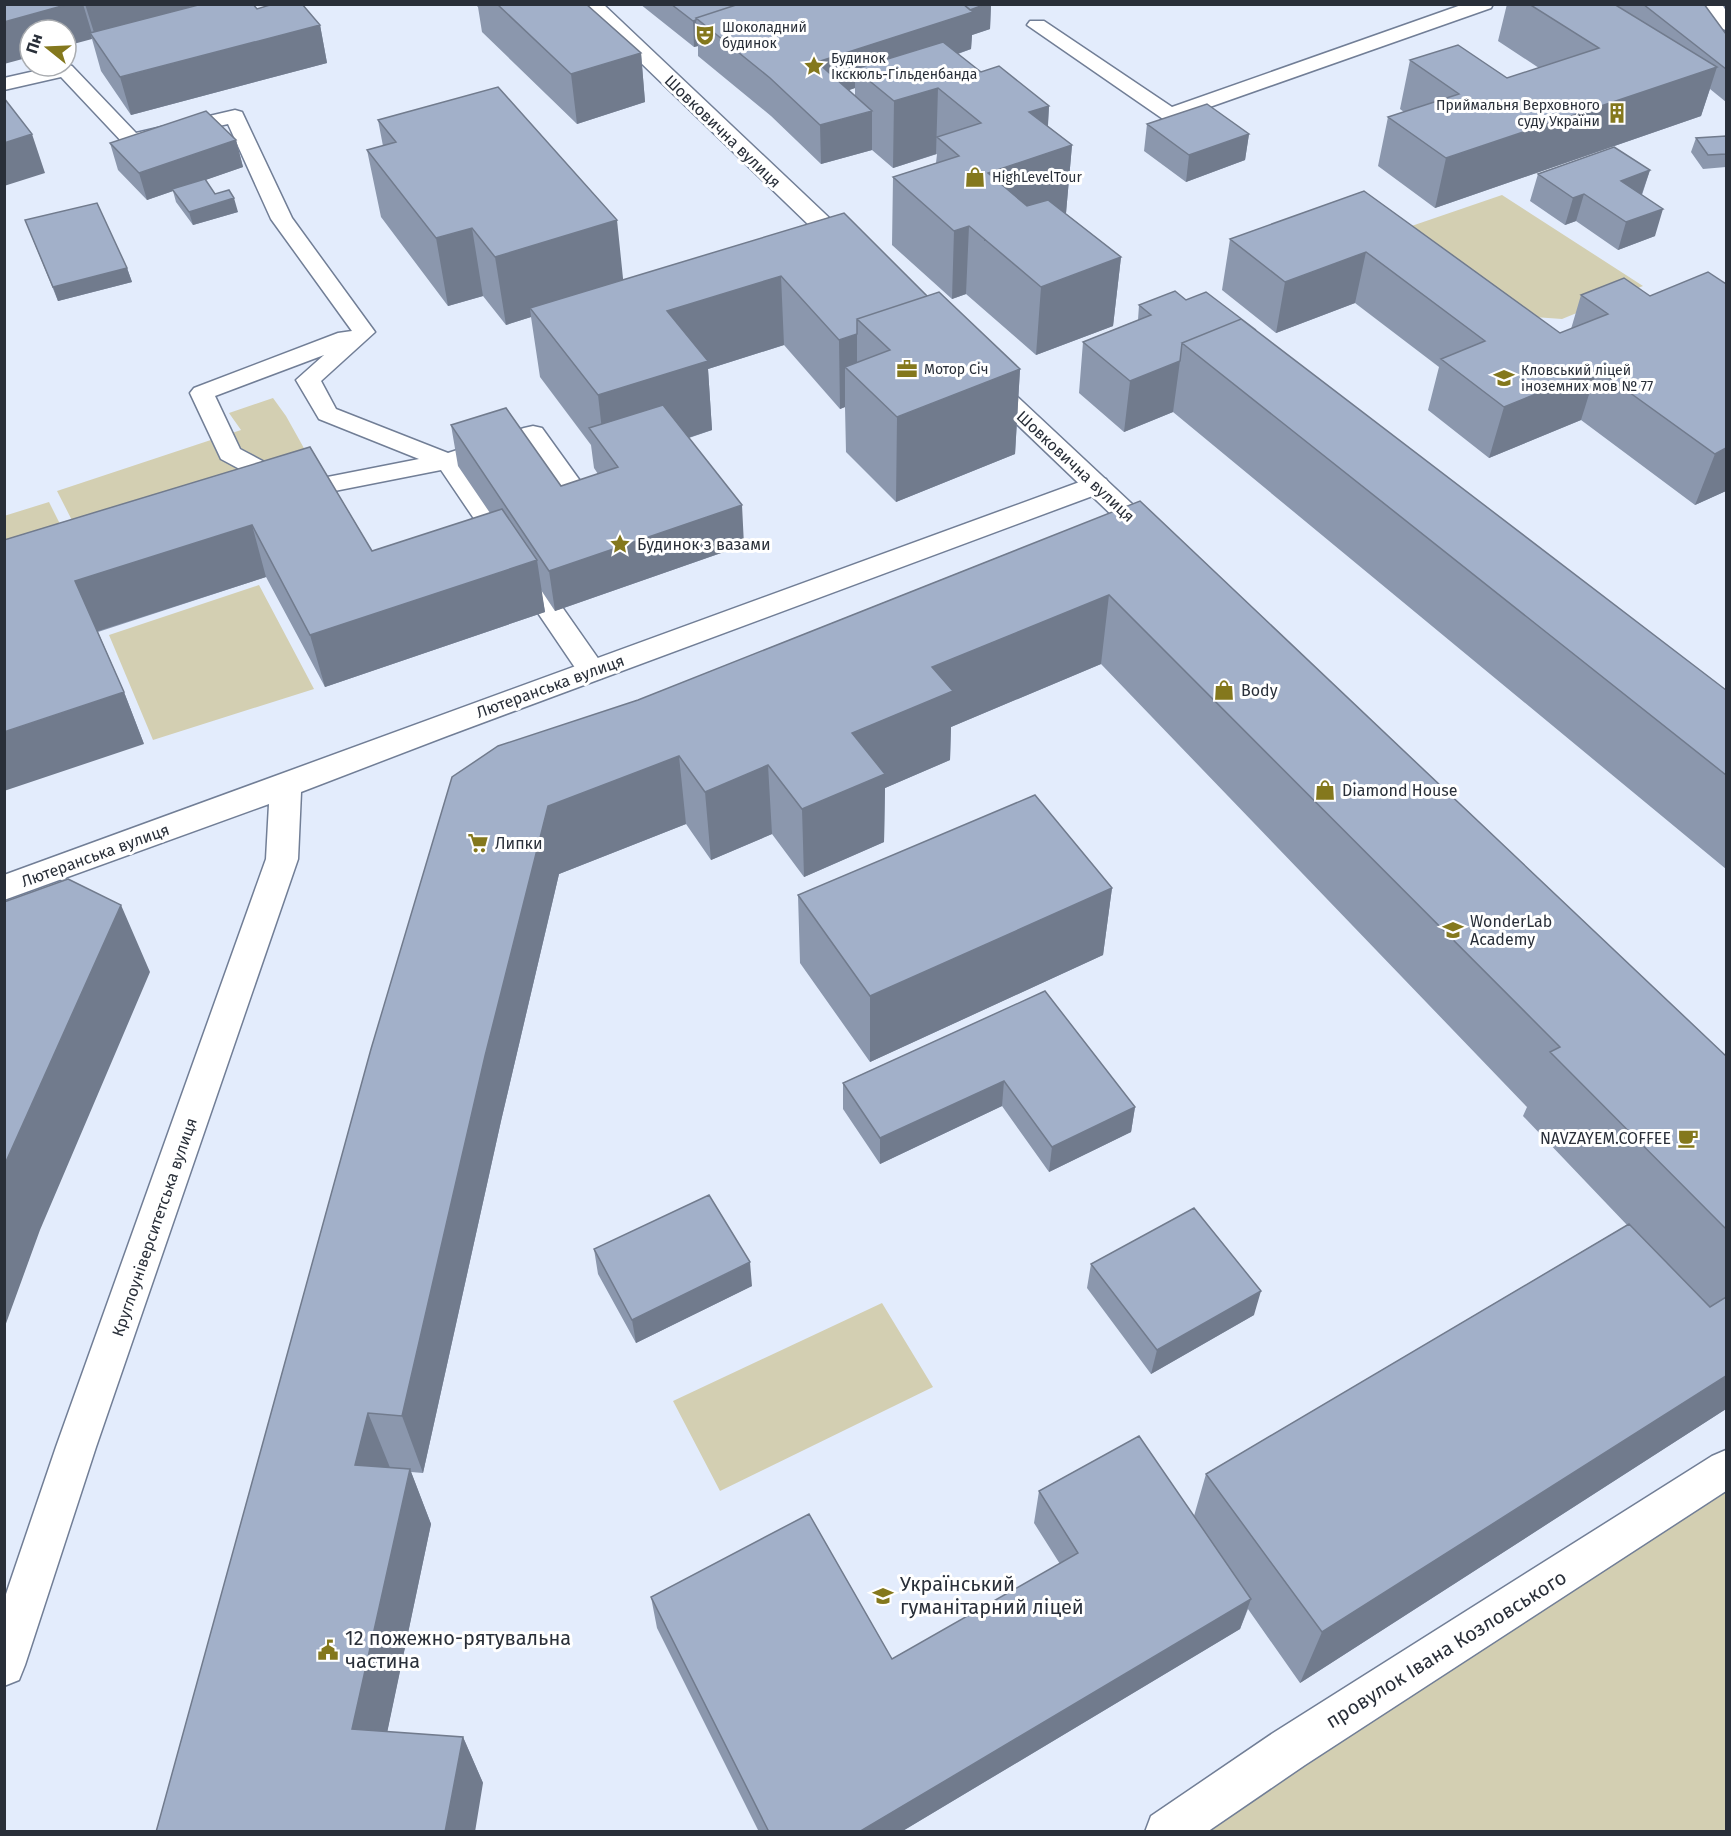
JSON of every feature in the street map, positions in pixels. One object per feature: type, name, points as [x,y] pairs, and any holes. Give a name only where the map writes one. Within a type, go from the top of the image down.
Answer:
[{"type":"street","name":"Шовковична вулиця","points":[[590,4],[865,266]]},
{"type":"street","name":"Шовковична вулиця","points":[[968,364],[1174,560]]},
{"type":"street","name":"Лютеранська вулиця","points":[[4,888],[286,786],[1096,485]]},
{"type":"street","name":"Круглоуніверситетська вулиця","points":[[4,1665],[76,1447],[282,859],[286,786]]},
{"type":"street","name":"провулок Івана Козловського","points":[[1167,1832],[1289,1749],[1726,1469]]},
{"type":"lane","points":[[1037,25],[1170,115],[1382,38],[1484,4]]},
{"type":"lane","points":[[1712,4],[1726,24]]},
{"type":"lane","points":[[4,84],[65,70],[131,140],[236,116],[282,219],[364,332]]},
{"type":"lane","points":[[364,332],[202,393],[230,453],[299,490],[447,461],[533,433],[584,502]]},
{"type":"lane","points":[[364,332],[308,380],[327,414],[447,461],[592,671]]},
{"type":"shaded area","points":[[1502,195],[1643,286],[1562,319],[1493,314],[1394,232]]},
{"type":"shaded area","points":[[273,398],[310,459],[79,534],[57,491],[241,430],[229,413]]},
{"type":"shaded area","points":[[49,502],[66,536],[5,556],[4,516]]},
{"type":"shaded area","points":[[259,585],[314,689],[153,740],[109,635]]},
{"type":"shaded area","points":[[882,1303],[933,1387],[720,1491],[673,1401]]},
{"type":"shaded area","points":[[1726,1469],[1726,1831],[1167,1832],[1289,1749]]},
{"type":"building","points":[[4,4],[69,4],[18,18],[4,22]]},
{"type":"building","points":[[202,4],[253,4],[257,9],[273,4],[302,4],[320,25],[120,77],[90,33]]},
{"type":"building","points":[[497,4],[586,4],[641,53],[571,74]]},
{"type":"building","points":[[671,4],[739,4],[693,21]]},
{"type":"building","points":[[739,4],[963,4],[973,12],[817,62],[872,111],[820,125],[770,78],[696,18]]},
{"type":"building","points":[[963,4],[986,4],[970,10]]},
{"type":"building","points":[[1529,4],[1614,4],[1717,67],[1446,158],[1388,117],[1459,94],[1410,60],[1458,45],[1507,78],[1599,48]]},
{"type":"building","points":[[1643,4],[1704,4],[1726,34],[1726,69]]},
{"type":"building","points":[[943,42],[981,72],[999,66],[1049,106],[1029,112],[1072,145],[988,173],[1027,206],[1048,200],[1121,257],[1041,287],[969,226],[954,231],[893,177],[959,156],[937,137],[981,123],[938,88],[894,101],[855,69]]},
{"type":"building","points":[[498,87],[617,220],[495,257],[472,228],[436,238],[367,150],[396,142],[378,120]]},
{"type":"building","points":[[4,98],[32,134],[4,143]]},
{"type":"building","points":[[1207,104],[1249,134],[1189,155],[1147,124]]},
{"type":"building","points":[[206,111],[236,140],[139,173],[110,143]]},
{"type":"building","points":[[1726,136],[1726,154],[1708,155],[1696,138]]},
{"type":"building","points":[[1614,147],[1650,170],[1621,181],[1663,209],[1626,222],[1584,194],[1573,198],[1538,174]]},
{"type":"building","points":[[205,179],[215,194],[229,190],[234,198],[189,212],[172,189]]},
{"type":"building","points":[[1364,191],[1560,333],[1608,314],[1581,295],[1624,278],[1650,296],[1708,272],[1726,284],[1726,448],[1715,454],[1597,369],[1504,407],[1441,359],[1485,341],[1366,252],[1285,282],[1230,239]]},
{"type":"building","points":[[97,203],[127,268],[53,287],[25,220]]},
{"type":"building","points":[[844,213],[927,296],[857,319],[857,334],[839,340],[781,276],[667,311],[708,361],[598,395],[530,308]]},
{"type":"building","points":[[1175,291],[1186,300],[1206,292],[1256,330],[1241,319],[1182,343],[1180,361],[1130,381],[1083,342],[1151,315],[1139,305]]},
{"type":"building","points":[[939,292],[1020,369],[897,417],[845,367],[890,350],[857,319]]},
{"type":"building","points":[[1241,319],[1726,690],[1726,775],[1182,343]]},
{"type":"building","points":[[663,405],[742,505],[549,571],[451,425],[506,408],[561,486],[618,467],[589,428]]},
{"type":"building","points":[[310,447],[372,551],[502,509],[537,560],[310,635],[252,525],[75,581],[124,692],[4,732],[4,540]]},
{"type":"building","points":[[1140,501],[1726,1056],[1726,1229],[1550,1052],[1560,1047],[1109,595],[932,667],[953,691],[852,733],[885,774],[802,809],[768,765],[705,792],[679,756],[548,806],[485,1056],[402,1416],[368,1413],[355,1465],[410,1469],[352,1729],[463,1737],[445,1832],[156,1832],[371,1049],[452,777],[498,746],[638,700]]},
{"type":"building","points":[[1035,795],[1112,888],[870,996],[798,895]]},
{"type":"building","points":[[68,879],[121,905],[4,1166],[4,902]]},
{"type":"building","points":[[1045,991],[1135,1107],[1052,1147],[1004,1081],[880,1138],[843,1083]]},
{"type":"building","points":[[709,1195],[750,1262],[632,1320],[594,1249]]},
{"type":"building","points":[[1194,1208],[1261,1291],[1157,1350],[1091,1264]]},
{"type":"building","points":[[1629,1224],[1710,1307],[1726,1297],[1726,1376],[1322,1632],[1206,1474]]},
{"type":"building","points":[[1139,1436],[1251,1599],[859,1832],[769,1832],[651,1597],[809,1514],[892,1659],[1078,1553],[1039,1491]]},
{"type":"place","name":"Шоколадний будинок","points":[[705,35]]},
{"type":"place","name":"Будинок Ікскюль-Гільденбанда","points":[[814,66]]},
{"type":"place","name":"Приймальня Верховного суду України","points":[[1617,113]]},
{"type":"place","name":"HighLevelTour","points":[[975,177]]},
{"type":"place","name":"Мотор Січ","points":[[907,369]]},
{"type":"place","name":"Кловський ліцей іноземних мов № 77","points":[[1504,378]]},
{"type":"place","name":"Будинок з вазами","points":[[620,544]]},
{"type":"place","name":"Body","points":[[1224,690]]},
{"type":"place","name":"Diamond House","points":[[1325,790]]},
{"type":"place","name":"Липки","points":[[478,843]]},
{"type":"place","name":"WonderLab Academy","points":[[1453,930]]},
{"type":"place","name":"NAVZAYEM.COFFEE","points":[[1688,1138]]},
{"type":"place","name":"Український гуманітарний ліцей","points":[[883,1596]]},
{"type":"place","name":"12 пожежно-рятувальна частина","points":[[328,1650]]}]
